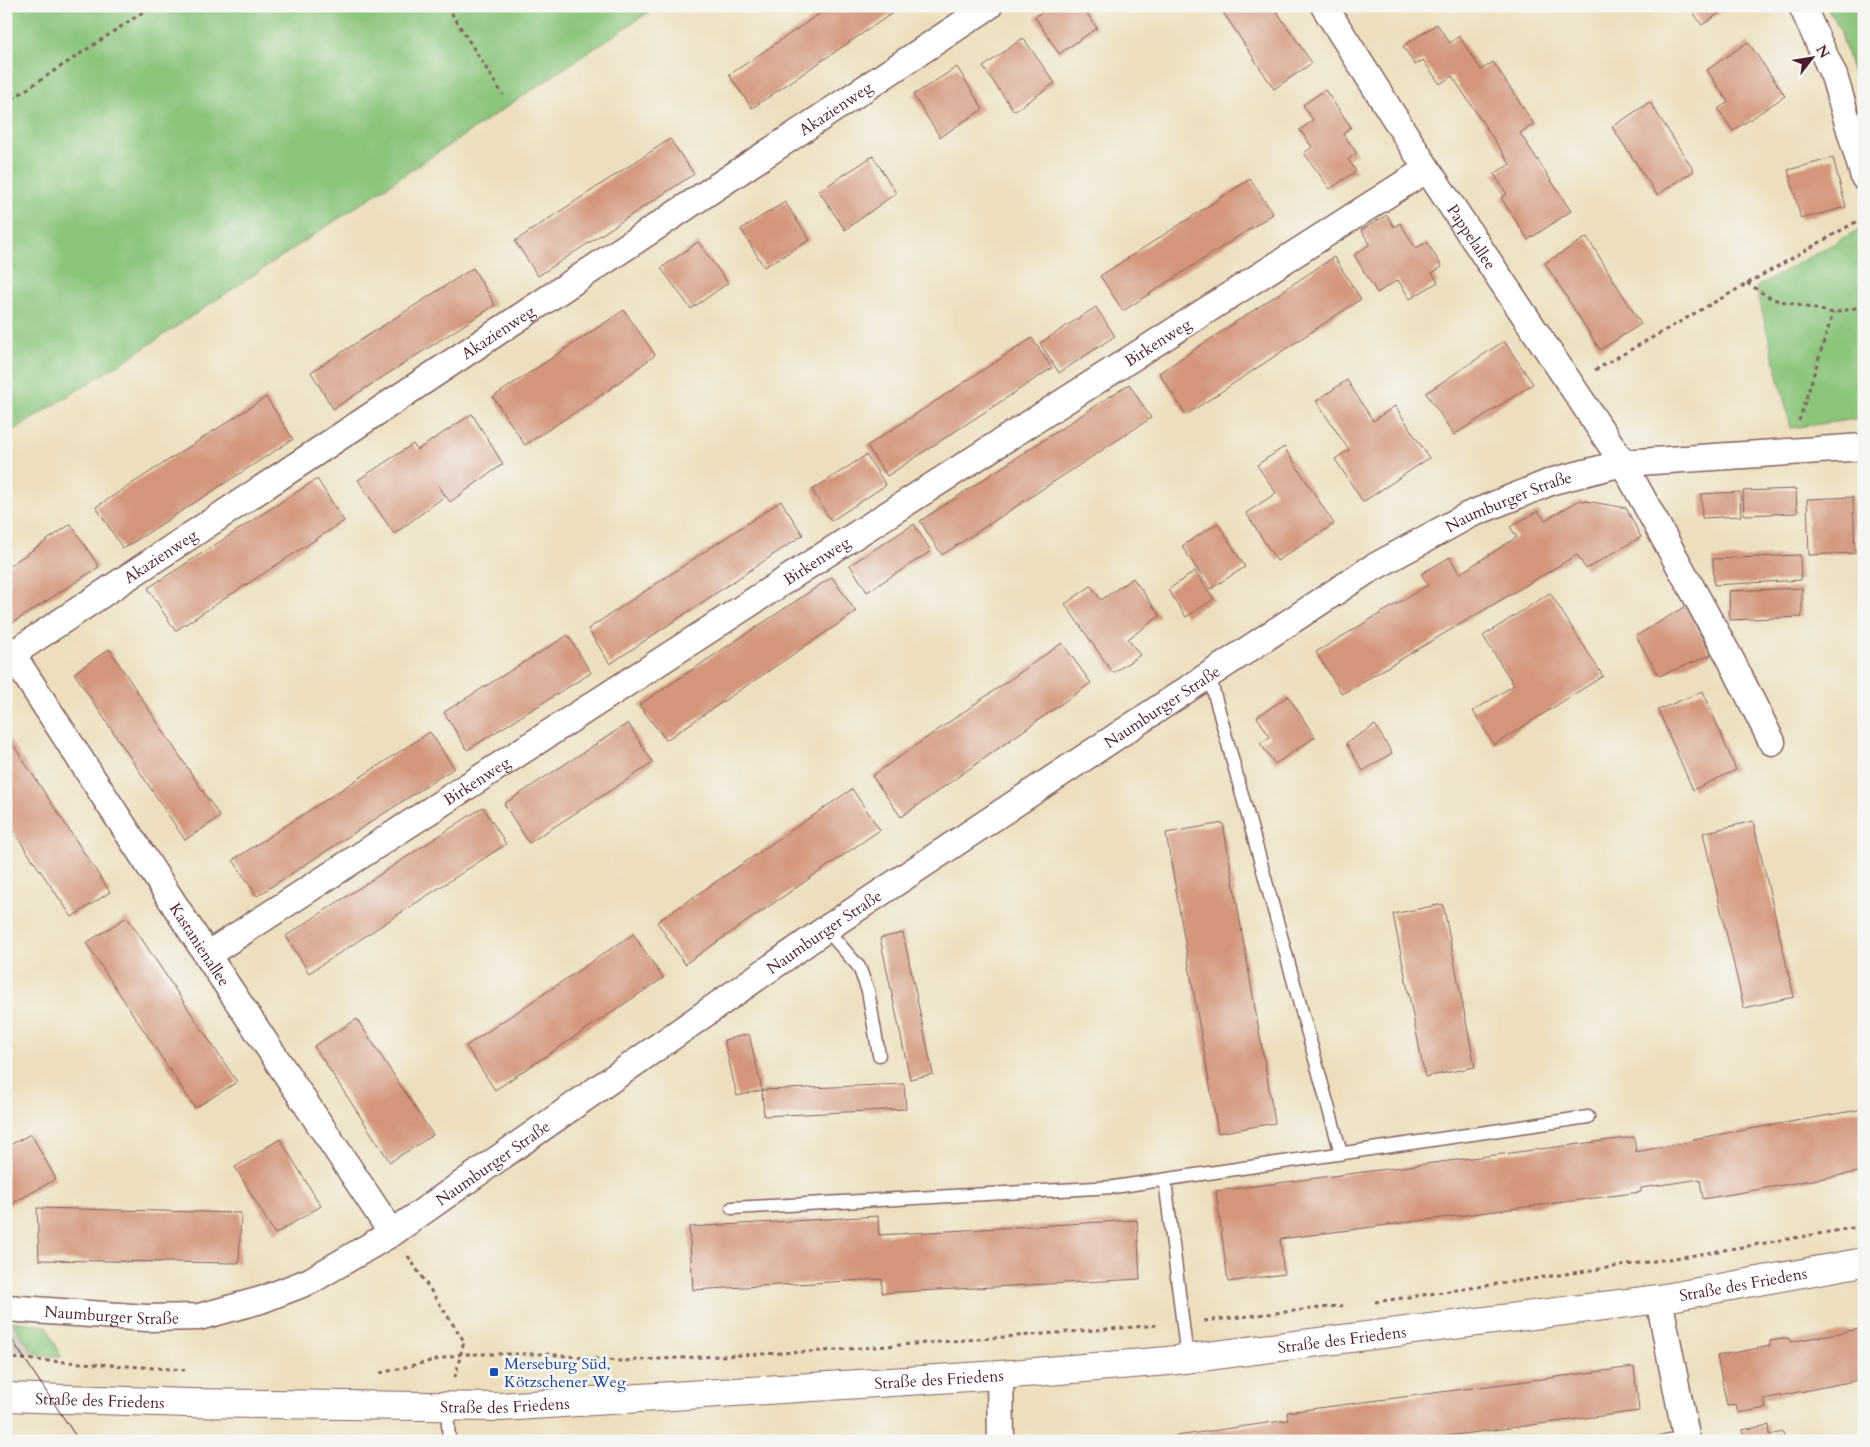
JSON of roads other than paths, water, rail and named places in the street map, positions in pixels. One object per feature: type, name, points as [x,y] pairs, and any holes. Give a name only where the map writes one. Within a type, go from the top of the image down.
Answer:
[{"type":"street","name":"Akazienweg","points":[[9,656],[989,6]]},
{"type":"street","name":"Pappelallee","points":[[1324,6],[1427,169],[1623,463]]},
{"type":"street","points":[[1802,6],[1834,76],[1864,177]]},
{"type":"street","name":"Birkenweg","points":[[207,955],[812,563],[1427,169]]},
{"type":"street","name":"Naumburger Straße","points":[[6,1308],[146,1318],[199,1317],[261,1300],[310,1281],[392,1233],[826,929],[1209,675],[1367,571],[1469,515],[1553,481],[1623,463],[1864,447]]},
{"type":"street","points":[[1623,463],[1730,658],[1772,742]]},
{"type":"street","name":"Kastanienallee","points":[[9,656],[392,1233]]},
{"type":"street","name":"Straße des Friedens","points":[[6,1397],[188,1403],[500,1407],[1000,1375],[1187,1358],[1659,1299],[1864,1262]]},
{"type":"street","points":[[1659,1299],[1679,1440]]},
{"type":"street","points":[[1000,1375],[1001,1441]]},
{"type":"lane","points":[[1209,675],[1341,1153]]},
{"type":"lane","points":[[826,929],[859,967],[868,991],[879,1055]]},
{"type":"lane","points":[[732,1208],[1114,1187],[1588,1117]]},
{"type":"lane","points":[[1165,1180],[1187,1358]]},
{"type":"lane","points":[[447,1406],[449,1441]]},
{"type":"tram line","points":[[6,1331],[79,1441]]},
{"type":"place","name":"Merseburg Süd, Kötzschener Weg","points":[[494,1372]]}]
